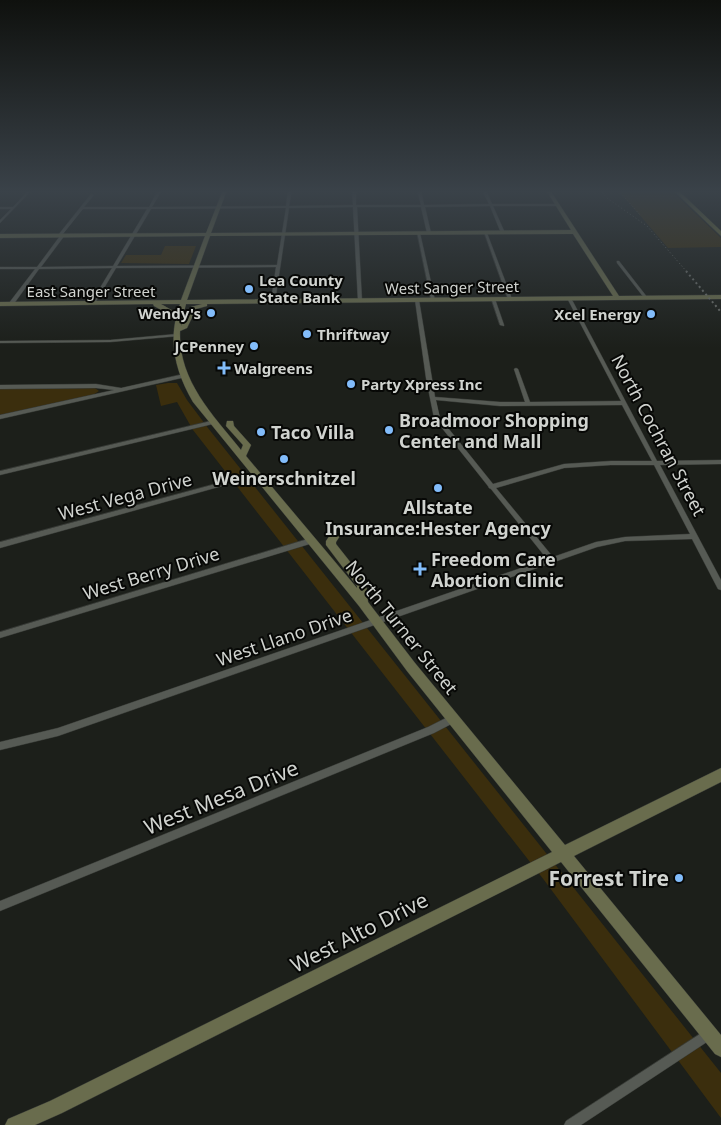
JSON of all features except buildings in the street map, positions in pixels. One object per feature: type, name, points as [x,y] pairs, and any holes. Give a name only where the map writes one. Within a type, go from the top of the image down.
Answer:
[{"type":"main road","name":"North Turner Street","points":[[205,242],[183,302],[177,333],[178,356],[184,376],[196,400],[363,603],[411,667],[721,1048]]},
{"type":"main road","points":[[582,242],[617,298]]},
{"type":"main road","name":"West Sanger Street","points":[[183,302],[721,297]]},
{"type":"main road","name":"East Sanger Street","points":[[6,304],[183,302]]},
{"type":"main road","points":[[177,333],[185,327],[193,308],[200,305],[230,302]]},
{"type":"main road","points":[[103,303],[157,305],[165,307],[172,314],[180,317]]},
{"type":"main road","points":[[0,311],[6,304]]},
{"type":"main road","points":[[230,423],[230,426],[247,445],[242,456]]},
{"type":"main road","points":[[338,531],[331,541],[331,545],[362,585],[363,603]]},
{"type":"main road","name":"West Alto Drive","points":[[14,1125],[56,1108],[721,775]]},
{"type":"street","points":[[6,304],[38,267],[56,242]]},
{"type":"street","points":[[93,303],[129,242]]},
{"type":"street","points":[[273,302],[282,242]]},
{"type":"street","points":[[357,242],[360,301]]},
{"type":"street","points":[[420,242],[432,300]]},
{"type":"street","points":[[489,242],[510,299]]},
{"type":"street","points":[[618,262],[646,298]]},
{"type":"street","points":[[0,268],[278,266]]},
{"type":"street","name":"North Cochran Street","points":[[569,298],[721,587]]},
{"type":"street","points":[[493,299],[502,325]]},
{"type":"street","points":[[417,300],[437,418],[551,560]]},
{"type":"street","points":[[0,342],[110,341],[177,333]]},
{"type":"street","points":[[516,369],[528,404]]},
{"type":"street","points":[[0,417],[184,376]]},
{"type":"street","points":[[0,387],[97,386],[121,390]]},
{"type":"street","points":[[433,398],[480,404],[625,403]]},
{"type":"street","points":[[0,473],[215,422]]},
{"type":"street","points":[[491,487],[564,466],[721,462]]},
{"type":"street","name":"West Vega Drive","points":[[0,544],[256,475]]},
{"type":"street","name":"West Llano Drive","points":[[0,746],[58,732],[596,545],[625,539],[695,536]]},
{"type":"street","name":"West Berry Drive","points":[[0,635],[311,541]]},
{"type":"street","name":"West Mesa Drive","points":[[0,906],[431,730],[454,718]]},
{"type":"street","points":[[570,1125],[709,1034]]},
{"type":"shaded area","points":[[663,242],[721,242],[721,247],[668,248]]},
{"type":"shaded area","points":[[165,246],[196,246],[189,264],[121,263],[126,255],[161,255]]},
{"type":"shaded area","points":[[177,383],[208,428],[721,1073],[721,1118],[544,880],[193,430],[177,402],[161,406],[156,385]]},
{"type":"shaded area","points":[[95,388],[99,391],[93,395],[0,415],[0,389]]},
{"type":"railway","points":[[661,242],[687,272]]},
{"type":"railway","points":[[686,271],[721,312]]},
{"type":"place","name":"Lea County State Bank","points":[[249,289]]},
{"type":"place","name":"Wendy's","points":[[211,313]]},
{"type":"place","name":"Xcel Energy","points":[[651,314]]},
{"type":"place","name":"Thriftway","points":[[307,334]]},
{"type":"place","name":"JCPenney","points":[[254,346]]},
{"type":"place","name":"Walgreens","points":[[224,368]]},
{"type":"place","name":"Party Xpress Inc","points":[[351,384]]},
{"type":"place","name":"Broadmoor Shopping Center and Mall","points":[[389,430]]},
{"type":"place","name":"Taco Villa","points":[[261,432]]},
{"type":"place","name":"Weinerschnitzel","points":[[284,459]]},
{"type":"place","name":"Allstate Insurance:Hester Agency","points":[[438,488]]},
{"type":"place","name":"Freedom Care Abortion Clinic","points":[[420,569]]},
{"type":"place","name":"Forrest Tire","points":[[679,878]]}]
